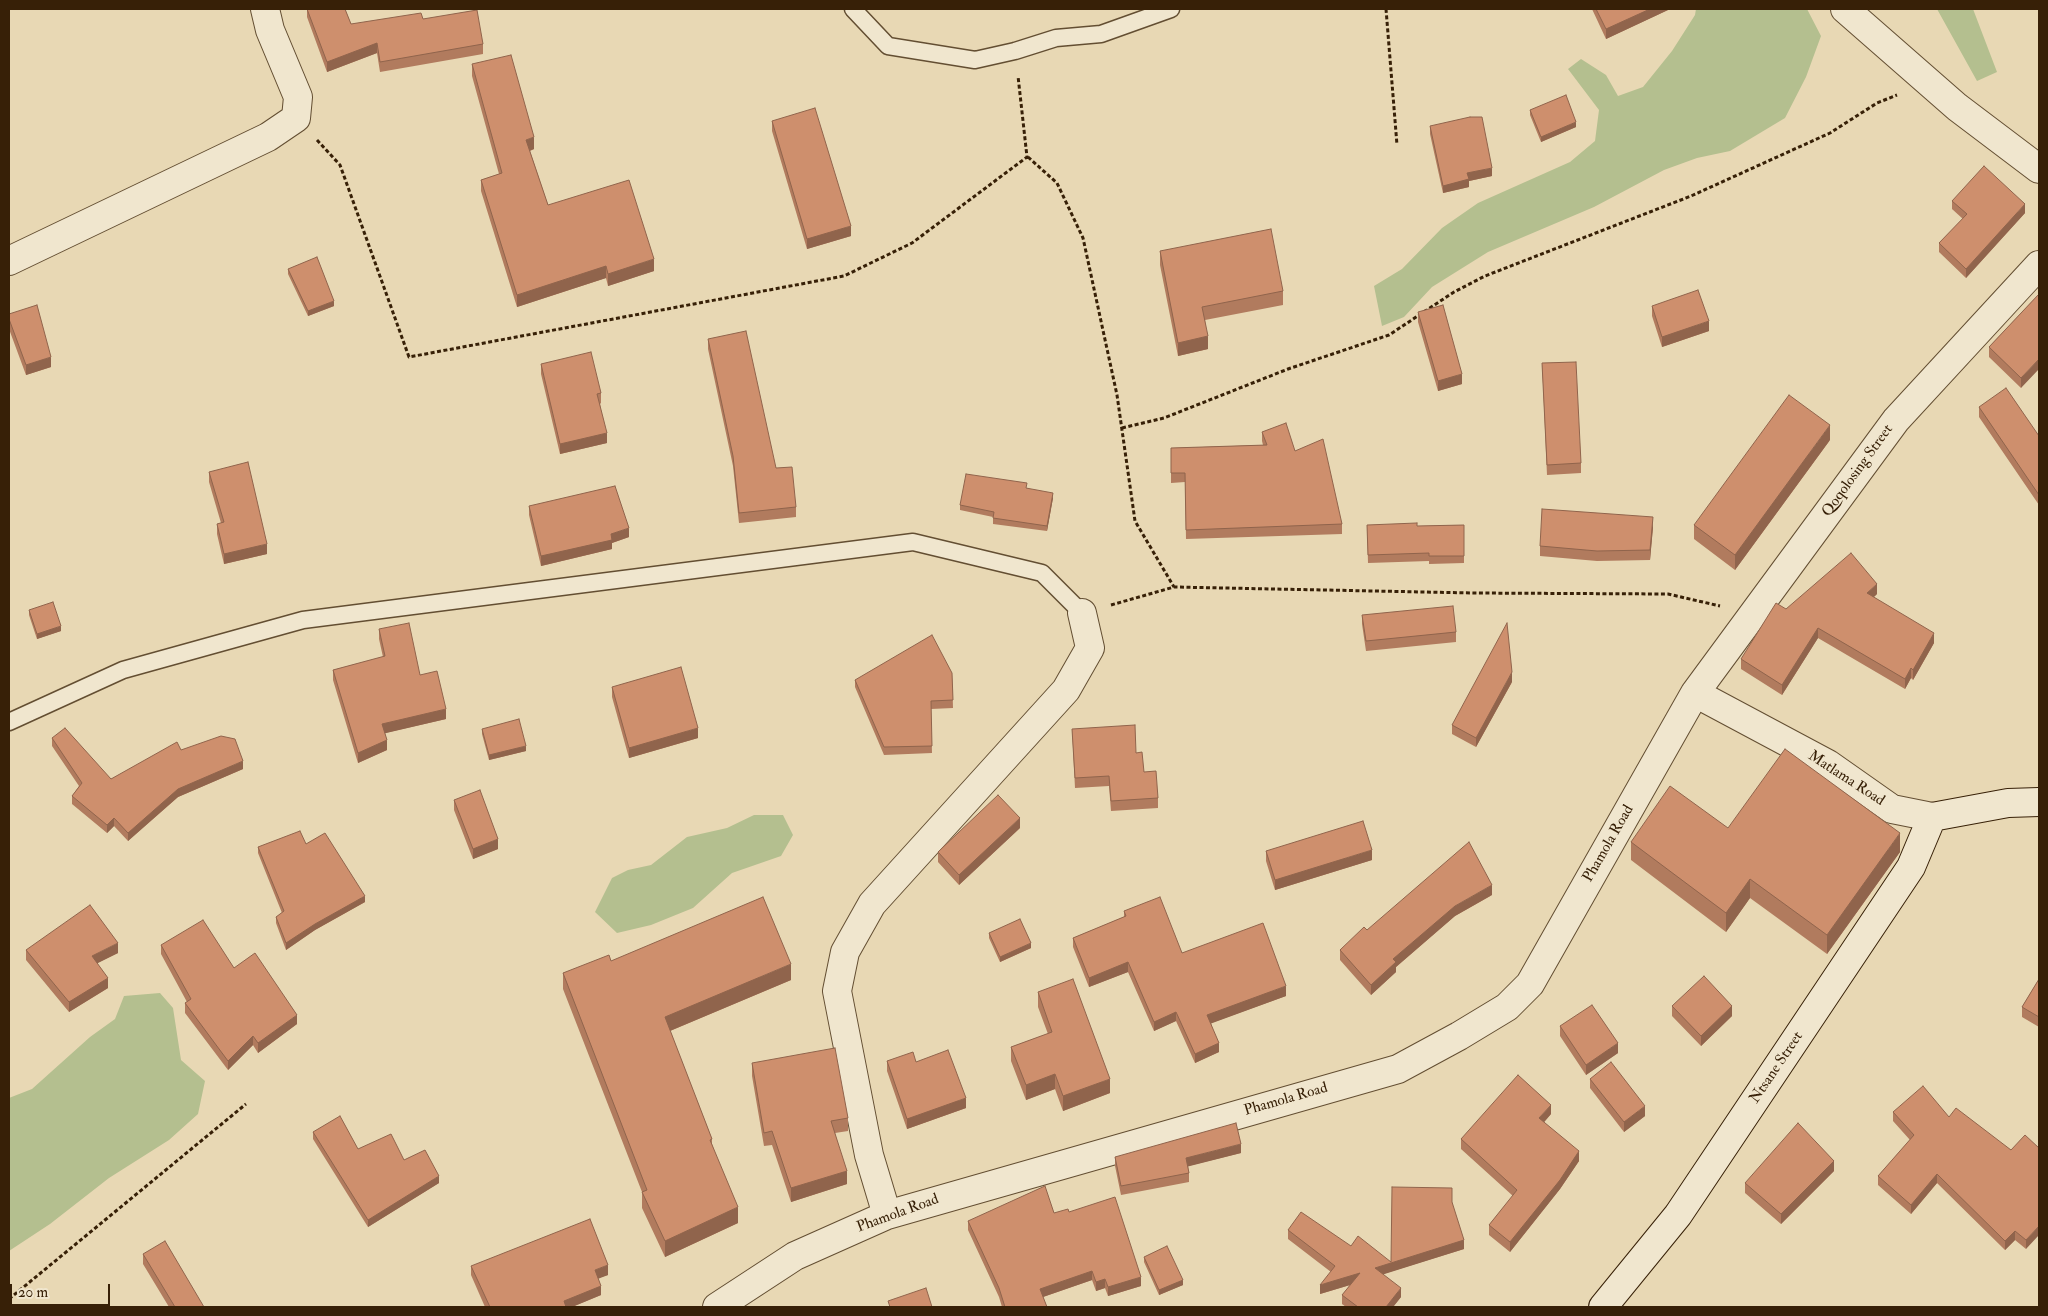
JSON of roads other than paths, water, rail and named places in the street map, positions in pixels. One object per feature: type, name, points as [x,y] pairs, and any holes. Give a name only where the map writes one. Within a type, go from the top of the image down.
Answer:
[{"type":"street","points":[[9,261],[268,137],[296,118],[298,97],[270,30],[265,9]]},
{"type":"street","points":[[1846,9],[1957,107],[2039,169]]},
{"type":"street","name":"Qoqolosing Street","points":[[1695,693],[1896,420],[2039,266]]},
{"type":"street","points":[[887,1215],[869,1154],[836,991],[845,952],[872,904],[1066,690],[1090,648],[1082,613]]},
{"type":"street","name":"Phamola Road","points":[[718,1307],[795,1256],[887,1215],[1398,1069],[1507,1007],[1530,984],[1695,693]]},
{"type":"street","name":"Matlama Road","points":[[1695,693],[1828,764],[1892,809],[1932,817],[2008,803],[2039,802]]},
{"type":"street","name":"Ntsane Street","points":[[1603,1307],[1678,1215],[1911,868],[1932,817]]},
{"type":"lane","points":[[854,9],[888,46],[975,60],[1015,51],[1056,38],[1101,34],[1171,9]]},
{"type":"lane","points":[[9,722],[123,670],[303,620],[913,542],[1042,573],[1082,613]]}]
